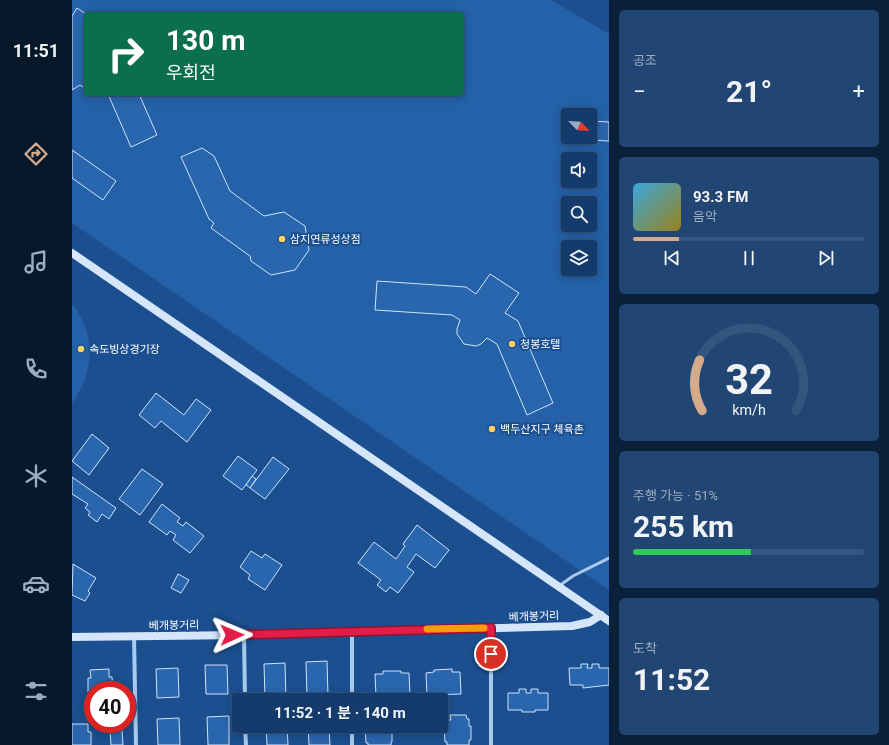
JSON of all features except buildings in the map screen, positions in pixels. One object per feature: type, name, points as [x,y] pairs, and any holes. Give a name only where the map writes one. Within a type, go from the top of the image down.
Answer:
[{"type":"street","points":[[72,253],[609,621]]},
{"type":"street","name":"베개봉거리","points":[[72,637],[244,635],[572,626],[590,622],[601,615]]},
{"type":"street","points":[[491,628],[491,745]]},
{"type":"street","points":[[352,631],[352,693]]},
{"type":"street","points":[[244,635],[245,693]]},
{"type":"street","points":[[134,636],[136,745]]},
{"type":"street","points":[[245,733],[246,745]]},
{"type":"street","points":[[352,733],[352,745]]},
{"type":"lane","points":[[558,587],[573,576],[609,558]]},
{"type":"shaded area","name":"백두산지구 체육촌","points":[[72,0],[551,0],[609,34],[609,590],[72,223]]},
{"type":"shaded area","name":"속도빙상경기장","points":[[72,304],[80,315],[86,328],[90,354],[85,379],[72,403]]},
{"type":"slow traffic","points":[[427,629],[484,628]]},
{"type":"place","name":"삼지연류성상점","points":[[282,239]]},
{"type":"place","name":"청봉호텔","points":[[512,344]]},
{"type":"place","name":"속도빙상경기장","points":[[81,349]]},
{"type":"place","name":"백두산지구 체육촌","points":[[492,429]]},
{"type":"route","points":[[232,635],[491,628],[491,654]]}]
